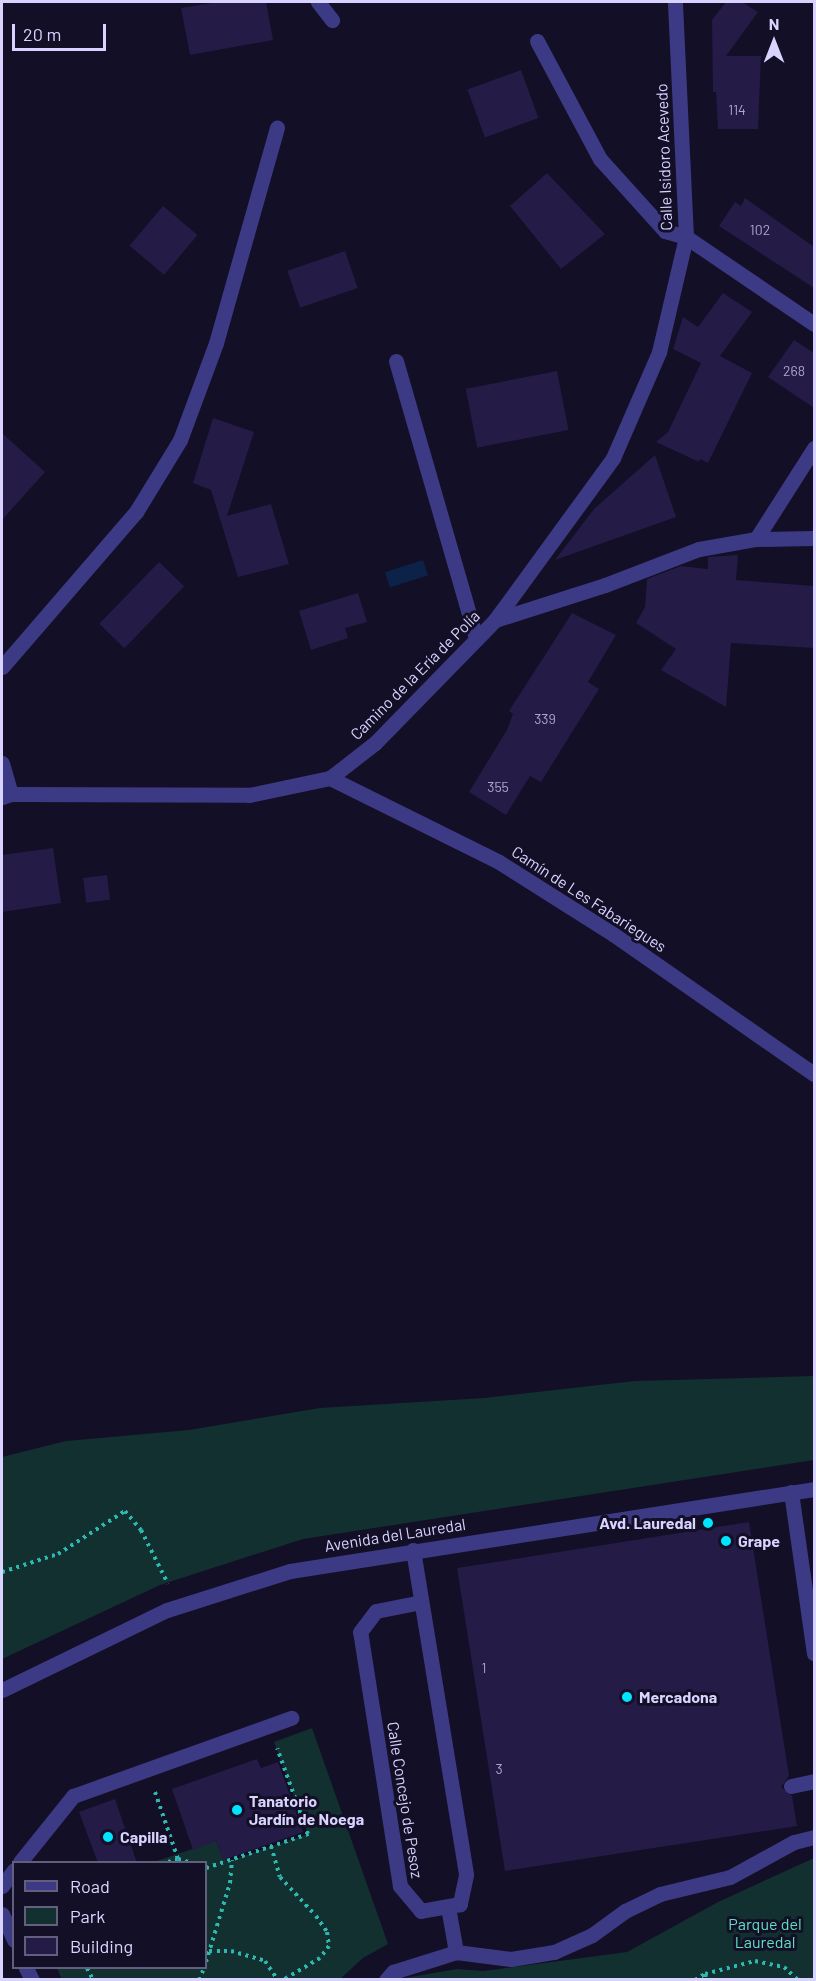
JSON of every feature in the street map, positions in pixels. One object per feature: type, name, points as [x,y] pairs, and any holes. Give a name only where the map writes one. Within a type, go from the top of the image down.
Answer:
[{"type":"street","points":[[318,2],[332,20]]},
{"type":"street","name":"Calle Isidoro Acevedo","points":[[495,621],[613,458],[659,352],[686,237],[675,2]]},
{"type":"street","points":[[537,41],[600,159],[665,231],[686,237],[814,324]]},
{"type":"street","points":[[2,667],[136,512],[180,440],[216,343],[278,127]]},
{"type":"street","points":[[396,361],[476,639]]},
{"type":"street","points":[[756,539],[814,448]]},
{"type":"street","name":"Camino de la Ería de Polía","points":[[6,795],[249,795],[330,778],[375,743],[495,621],[605,585],[699,549],[756,539],[814,538]]},
{"type":"street","points":[[2,764],[6,795]]},
{"type":"street","name":"Camín de Les Fabariegues","points":[[330,778],[508,868],[614,934],[814,1074]]},
{"type":"street","name":"Avenida del Lauredal","points":[[2,1690],[178,1606],[290,1571],[814,1489]]},
{"type":"street","points":[[791,1492],[814,1653]]},
{"type":"street","points":[[413,1550],[466,1875],[460,1904],[448,1906],[456,1953]]},
{"type":"street","name":"Calle Concejo de Pesoz","points":[[422,1602],[376,1611],[360,1632],[400,1886],[422,1911],[448,1906]]},
{"type":"street","points":[[22,1861],[73,1796],[291,1718]]},
{"type":"street","points":[[790,1786],[814,1781]]},
{"type":"street","points":[[386,1980],[393,1972],[456,1953],[511,1959],[554,1952],[592,1935],[625,1911],[660,1894],[730,1877],[794,1842],[814,1837]]},
{"type":"street","points":[[2,1886],[12,1873]]},
{"type":"street","points":[[2,1914],[12,1936]]},
{"type":"path","points":[[2,1572],[58,1554],[125,1511],[141,1530],[178,1606]]},
{"type":"path","points":[[207,1868],[308,1834],[274,1742]]},
{"type":"path","points":[[153,1787],[178,1858],[185,1861]]},
{"type":"path","points":[[271,1846],[280,1877],[316,1916],[327,1932],[329,1946],[321,1958],[284,1980]]},
{"type":"path","points":[[172,1861],[178,1858]]},
{"type":"path","points":[[207,1958],[230,1883],[232,1860]]},
{"type":"path","points":[[209,1951],[231,1951],[265,1961],[278,1980]]},
{"type":"path","points":[[694,1980],[705,1974],[755,1961],[784,1967],[798,1980]]},
{"type":"path","points":[[705,1974],[706,1980]]},
{"type":"green space","points":[[814,1376],[814,1460],[303,1539],[160,1585],[2,1659],[2,1457],[66,1441],[189,1430],[320,1408],[484,1398],[635,1381]]},
{"type":"green space","points":[[312,1728],[388,1944],[363,1958],[340,1979],[62,1980],[57,1969],[207,1969],[207,1861],[157,1861],[216,1841],[223,1859],[232,1860],[308,1834],[274,1742]]},
{"type":"green space","name":"Parque del Lauredal","points":[[814,1858],[814,1979],[399,1979],[457,1969],[483,1971],[627,1952],[718,1902]]},
{"type":"water","points":[[423,560],[428,575],[390,588],[385,572]]},
{"type":"building","points":[[218,2],[266,2],[273,40],[190,55],[181,8]]},
{"type":"building","points":[[726,2],[742,2],[758,12],[726,56],[761,56],[758,129],[718,129],[716,92],[713,92],[712,20]]},
{"type":"building","points":[[521,70],[538,118],[485,137],[467,89]]},
{"type":"building","points":[[547,173],[605,234],[561,269],[510,206]]},
{"type":"building","points":[[745,198],[814,247],[814,288],[719,226],[735,202],[741,206]]},
{"type":"building","points":[[163,206],[197,235],[164,275],[130,246]]},
{"type":"building","points":[[345,251],[358,288],[300,308],[287,271]]},
{"type":"building","points":[[723,293],[752,312],[720,356],[752,373],[708,463],[700,459],[699,462],[656,442],[668,432],[701,363],[673,349],[683,317],[698,327]]},
{"type":"building","points":[[794,340],[814,353],[814,408],[768,377]]},
{"type":"building","points":[[557,371],[568,430],[477,448],[466,389]]},
{"type":"building","points":[[213,418],[254,432],[227,516],[271,504],[289,564],[238,577],[211,490],[193,483]]},
{"type":"building","points":[[2,433],[45,472],[2,520]]},
{"type":"building","points":[[655,455],[676,517],[555,560],[594,509]]},
{"type":"building","points":[[738,555],[736,580],[814,586],[814,648],[731,643],[726,707],[661,670],[676,649],[636,623],[645,607],[647,579],[681,566],[708,569],[708,557]]},
{"type":"building","points":[[159,562],[184,586],[124,648],[99,624]]},
{"type":"building","points":[[358,593],[367,622],[345,628],[348,638],[311,650],[299,611]]},
{"type":"building","points":[[572,613],[616,635],[588,682],[599,689],[541,782],[530,776],[506,815],[469,792],[507,730],[513,714],[509,711]]},
{"type":"building","points":[[53,848],[61,903],[2,912],[2,855]]},
{"type":"building","points":[[107,875],[110,900],[86,903],[83,878]]},
{"type":"building","points":[[749,1522],[789,1776],[781,1787],[792,1796],[797,1826],[505,1871],[457,1568]]},
{"type":"building","name":"Tanatorio Jardín de Noega","points":[[257,1759],[261,1768],[278,1762],[303,1832],[223,1860],[216,1841],[193,1850],[172,1789]]},
{"type":"building","name":"Capilla","points":[[115,1799],[136,1861],[97,1861],[79,1812]]},
{"type":"place","name":"Avd. Lauredal","points":[[708,1523]]},
{"type":"place","name":"Grape","points":[[726,1541]]},
{"type":"place","name":"Mercadona","points":[[627,1697]]},
{"type":"place","name":"Tanatorio Jardín de Noega","points":[[237,1810]]},
{"type":"place","name":"Capilla","points":[[108,1837]]}]
